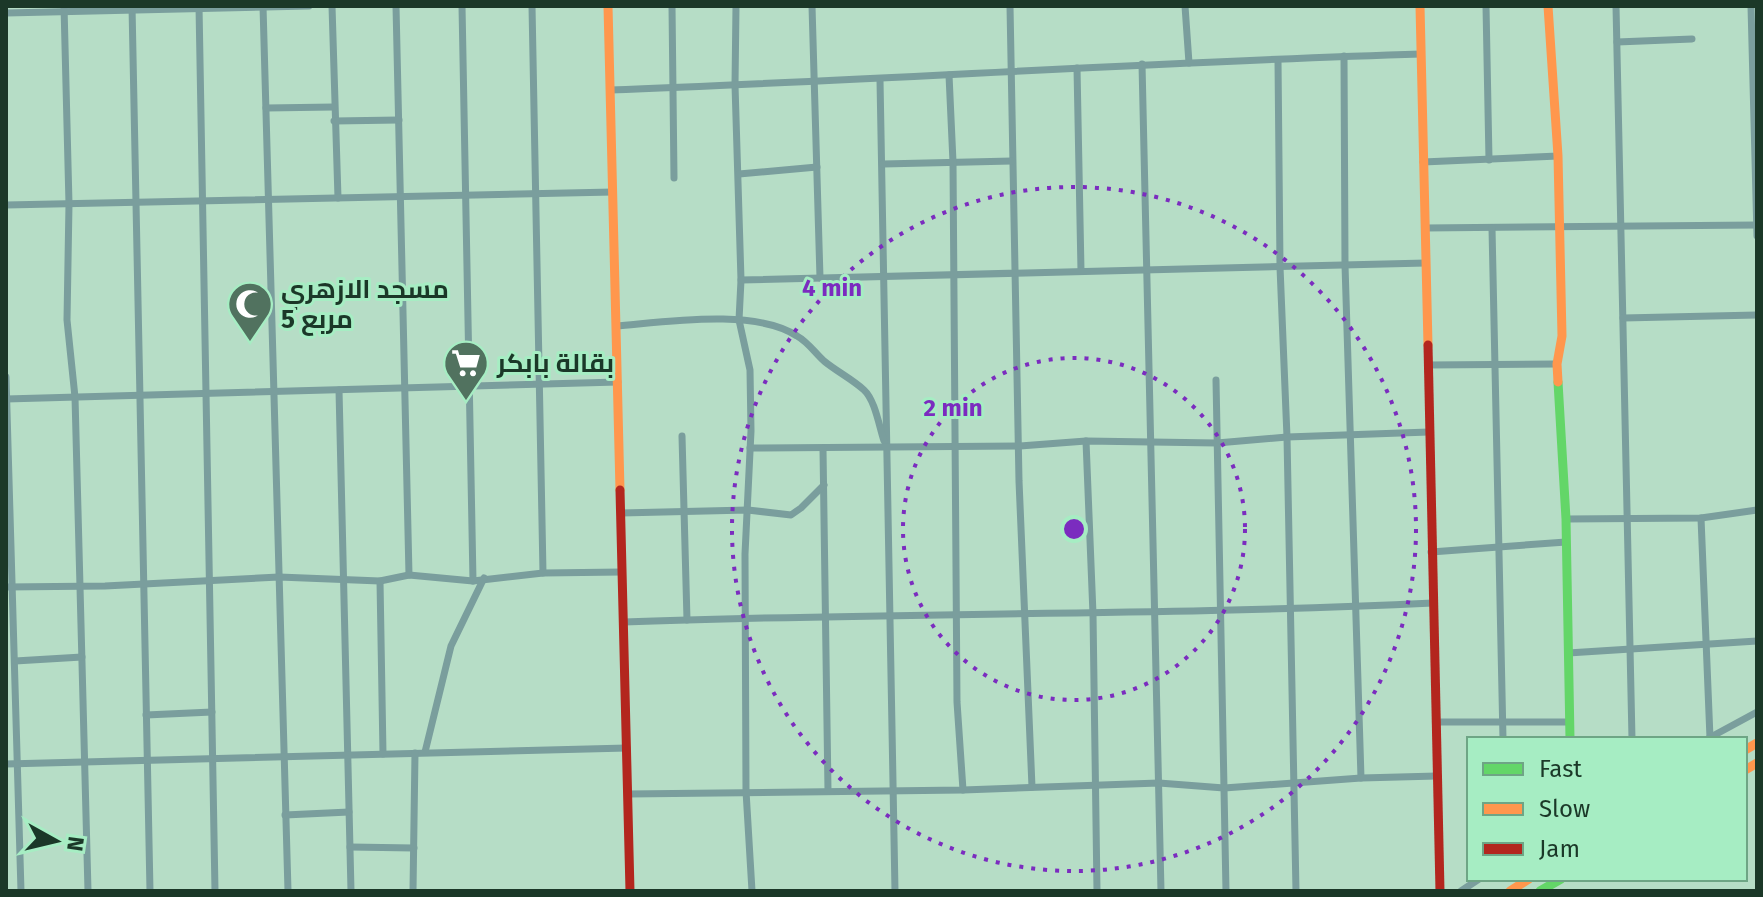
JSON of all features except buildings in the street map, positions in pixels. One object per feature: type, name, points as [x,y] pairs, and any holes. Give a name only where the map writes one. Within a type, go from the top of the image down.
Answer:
[{"type":"street","points":[[264,6],[288,891]]},
{"type":"street","points":[[6,13],[64,9],[309,6]]},
{"type":"street","points":[[332,6],[338,198]]},
{"type":"street","points":[[396,6],[409,575]]},
{"type":"street","points":[[462,6],[473,581]]},
{"type":"street","points":[[532,6],[543,573]]},
{"type":"street","points":[[608,6],[630,891]]},
{"type":"street","points":[[672,6],[674,178]]},
{"type":"street","points":[[736,6],[739,320],[750,370],[745,619],[746,791],[752,891]]},
{"type":"street","points":[[812,6],[820,278]]},
{"type":"street","points":[[1010,6],[1013,273],[1032,787]]},
{"type":"street","points":[[1185,6],[1189,63]]},
{"type":"street","points":[[1420,6],[1440,891]]},
{"type":"street","points":[[1486,6],[1489,160]]},
{"type":"street","points":[[1548,6],[1558,156],[1562,336],[1557,364],[1566,519],[1570,737]]},
{"type":"street","points":[[1616,6],[1632,737]]},
{"type":"street","points":[[1751,6],[1757,236]]},
{"type":"street","points":[[199,7],[215,891]]},
{"type":"street","points":[[132,8],[150,891]]},
{"type":"street","points":[[64,9],[69,204],[67,320],[75,397],[88,891]]},
{"type":"street","points":[[1617,42],[1692,39]]},
{"type":"street","points":[[610,90],[1421,54]]},
{"type":"street","points":[[1344,56],[1345,265],[1361,778]]},
{"type":"street","points":[[1278,60],[1280,267],[1287,437],[1296,891]]},
{"type":"street","points":[[1142,64],[1161,891]]},
{"type":"street","points":[[1077,68],[1081,271]]},
{"type":"street","points":[[949,75],[957,446],[957,702],[963,790]]},
{"type":"street","points":[[880,80],[895,891]]},
{"type":"street","points":[[266,108],[334,107]]},
{"type":"street","points":[[334,121],[399,120]]},
{"type":"street","points":[[1423,162],[1558,156]]},
{"type":"street","points":[[883,164],[1012,161]]},
{"type":"street","points":[[739,174],[817,167]]},
{"type":"street","points":[[6,205],[613,192]]},
{"type":"street","points":[[1425,228],[1757,225]]},
{"type":"street","points":[[1492,228],[1503,737]]},
{"type":"street","points":[[741,280],[1426,263]]},
{"type":"street","points":[[1623,318],[1757,315]]},
{"type":"street","points":[[616,326],[688,320],[739,320],[761,321],[788,330],[800,337],[823,361],[867,392],[887,449]]},
{"type":"street","points":[[1428,365],[1557,364]]},
{"type":"street","points":[[6,377],[9,586],[15,661],[21,891]]},
{"type":"street","points":[[1216,380],[1226,891]]},
{"type":"street","points":[[7,399],[618,382]]},
{"type":"street","points":[[339,390],[351,891]]},
{"type":"street","points":[[750,448],[887,449],[1086,441],[1217,443],[1429,432]]},
{"type":"street","points":[[682,436],[687,620]]},
{"type":"street","points":[[1086,441],[1093,614],[1097,891]]},
{"type":"street","points":[[823,449],[828,791]]},
{"type":"street","points":[[621,513],[748,510],[791,515],[824,485]]},
{"type":"street","points":[[1566,519],[1701,518],[1757,510]]},
{"type":"street","points":[[1701,518],[1709,737]]},
{"type":"street","points":[[1431,552],[1566,542]]},
{"type":"street","points":[[9,586],[144,584],[279,577],[380,581],[409,575],[473,581],[543,573],[622,572]]},
{"type":"street","points":[[425,752],[451,646],[484,578]]},
{"type":"street","points":[[380,581],[383,754]]},
{"type":"street","points":[[624,622],[890,615],[1221,612],[1433,603]]},
{"type":"street","points":[[1568,653],[1757,641]]},
{"type":"street","points":[[15,661],[82,657]]},
{"type":"street","points":[[146,715],[212,712]]},
{"type":"street","points":[[1711,737],[1757,712]]},
{"type":"street","points":[[1436,722],[1570,722]]},
{"type":"street","points":[[6,764],[627,748]]},
{"type":"street","points":[[413,891],[415,753]]},
{"type":"street","points":[[628,794],[893,792],[1159,783],[1224,788],[1437,776]]},
{"type":"street","points":[[285,815],[349,812]]},
{"type":"street","points":[[350,847],[414,848]]},
{"type":"street","points":[[1540,891],[1558,881]]},
{"type":"traffic: fast","points":[[1558,382],[1566,519],[1570,737]]},
{"type":"traffic: fast","points":[[1540,891],[1558,881]]},
{"type":"traffic: slow","points":[[608,6],[620,490]]},
{"type":"traffic: slow","points":[[1420,6],[1428,345]]},
{"type":"traffic: slow","points":[[1548,6],[1558,156],[1562,336],[1557,364],[1558,382]]},
{"type":"traffic: slow","points":[[1747,749],[1757,743]]},
{"type":"traffic: slow","points":[[1747,769],[1757,763]]},
{"type":"traffic: slow","points":[[1510,891],[1526,881]]},
{"type":"traffic: jam","points":[[1428,345],[1440,891]]},
{"type":"traffic: jam","points":[[620,490],[630,891]]},
{"type":"place","name":"مسجد الازهري مربع 5","points":[[250,343]]},
{"type":"place","name":"بقالة بابكر","points":[[466,402]]}]
